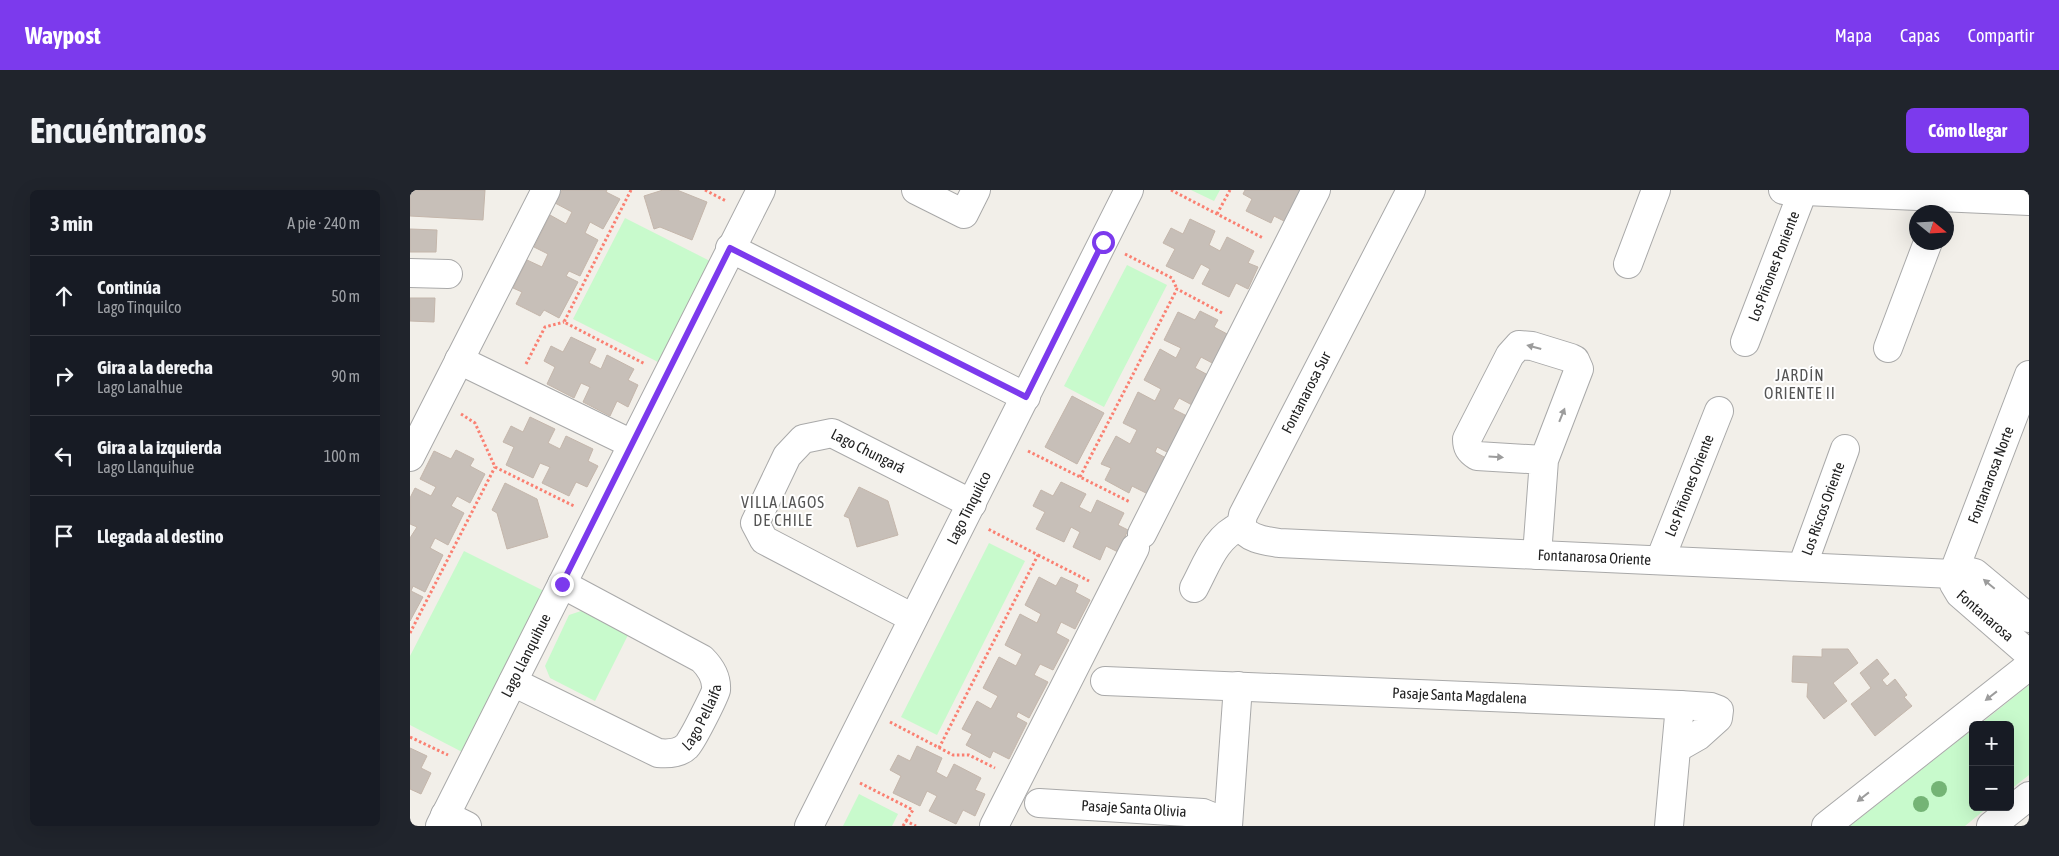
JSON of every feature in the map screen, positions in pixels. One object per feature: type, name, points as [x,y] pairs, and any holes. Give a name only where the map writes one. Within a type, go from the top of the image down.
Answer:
[{"type":"street","points":[[410,457],[546,190]]},
{"type":"street","name":"Lago Llanquihue","points":[[451,822],[470,766],[730,248],[761,190]]},
{"type":"street","points":[[916,190],[964,214],[976,190]]},
{"type":"street","name":"Lago Tinquilco","points":[[809,826],[1129,190]]},
{"type":"street","points":[[994,826],[1316,190]]},
{"type":"street","name":"Fontanarosa Sur","points":[[1241,526],[1243,515],[1412,190]]},
{"type":"street","points":[[1628,264],[1656,190]]},
{"type":"street","points":[[1793,190],[1943,205],[2029,201]]},
{"type":"street","name":"Los Piñones Poniente","points":[[1745,342],[1793,190]]},
{"type":"street","points":[[730,248],[1026,397]]},
{"type":"street","points":[[1888,348],[1925,250]]},
{"type":"street","points":[[410,273],[448,274]]},
{"type":"street","points":[[1537,555],[1544,460],[1579,369],[1575,360],[1532,346],[1520,345],[1510,355],[1467,439],[1467,444],[1469,449],[1477,456],[1544,460]]},
{"type":"street","points":[[459,360],[632,444]]},
{"type":"street","name":"Fontanarosa Norte","points":[[1953,574],[2029,376]]},
{"type":"street","name":"Los Piñones Oriente","points":[[1660,560],[1719,411]]},
{"type":"street","name":"Lago Chungará","points":[[913,618],[764,540],[755,523],[786,456],[803,439],[832,433],[968,511]]},
{"type":"street","name":"Los Riscos Oriente","points":[[1802,567],[1845,449]]},
{"type":"street","points":[[1194,588],[1217,545],[1228,532],[1241,526]]},
{"type":"street","name":"Fontanarosa Oriente","points":[[1241,526],[1247,534],[1255,538],[1280,543],[1953,574]]},
{"type":"street","name":"Fontanarosa","points":[[2029,618],[1975,574],[1967,571],[1953,574],[1954,584],[1960,594],[2029,654]]},
{"type":"street","name":"Lago Pellaifa","points":[[513,682],[658,753],[666,754],[674,753],[688,746],[716,691],[715,679],[710,668],[702,659],[562,584]]},
{"type":"street","points":[[1826,826],[2029,666]]},
{"type":"street","name":"Pasaje Santa Magdalena","points":[[1105,681],[1716,707],[1720,714],[1718,718],[1698,736],[1677,748]]},
{"type":"street","points":[[1227,826],[1238,686]]},
{"type":"street","points":[[1670,826],[1680,705]]},
{"type":"street","points":[[1991,826],[2029,796]]},
{"type":"street","name":"Pasaje Santa Olivia","points":[[1039,803],[1203,813],[1220,820],[1227,826]]},
{"type":"path","points":[[564,322],[631,190]]},
{"type":"path","points":[[1171,190],[1286,250]]},
{"type":"path","points":[[1217,214],[1230,190]]},
{"type":"path","points":[[1103,242],[1172,278],[1177,289],[1247,326]]},
{"type":"path","points":[[1080,477],[1177,289]]},
{"type":"path","points":[[515,387],[546,327],[564,322],[666,376]]},
{"type":"path","points":[[438,401],[475,423],[495,467],[596,517]]},
{"type":"path","points":[[1005,439],[1080,477],[1143,532]]},
{"type":"path","points":[[410,633],[495,467]]},
{"type":"path","points":[[968,511],[1038,556],[1088,581],[1106,574],[1119,580]]},
{"type":"path","points":[[939,748],[1038,556]]},
{"type":"path","points":[[867,710],[953,756],[969,755],[1018,779]]},
{"type":"path","points":[[410,737],[470,766]]},
{"type":"path","points":[[837,771],[912,810],[903,826]]},
{"type":"path","points":[[906,821],[916,826]]},
{"type":"green space","points":[[1191,190],[1220,190],[1214,201]]},
{"type":"green space","points":[[625,218],[710,261],[658,362],[573,319]]},
{"type":"green space","points":[[1127,265],[1167,285],[1104,407],[1064,386]]},
{"type":"green space","points":[[989,543],[1025,561],[937,735],[901,717]]},
{"type":"green space","points":[[464,551],[548,593],[466,754],[410,725],[410,656]]},
{"type":"green space","points":[[581,611],[628,635],[595,701],[550,678],[545,666],[569,615]]},
{"type":"green space","points":[[2029,685],[2029,775],[2014,787],[2014,721],[1984,721]]},
{"type":"green space","points":[[1969,732],[1969,811],[1983,811],[1965,826],[1850,826]]},
{"type":"green space","points":[[859,794],[898,814],[892,826],[843,826]]},
{"type":"building","points":[[410,190],[485,190],[483,220],[410,216]]},
{"type":"building","points":[[562,190],[607,190],[606,192],[620,199],[603,229],[590,222],[585,233],[598,240],[580,276],[569,271],[566,276],[578,282],[559,318],[544,310],[540,316],[516,304],[522,292],[513,288],[527,260],[542,267],[548,254],[534,247],[550,215],[566,224],[572,212],[555,203]]},
{"type":"building","points":[[663,190],[677,190],[707,202],[692,240],[660,227],[654,229],[644,196]]},
{"type":"building","points":[[1245,190],[1307,190],[1290,224],[1274,216],[1271,223],[1246,211],[1252,199],[1243,194]]},
{"type":"building","points":[[1190,219],[1215,231],[1209,245],[1220,251],[1227,237],[1254,251],[1248,263],[1258,267],[1248,289],[1236,283],[1229,297],[1202,284],[1210,269],[1201,264],[1193,279],[1166,266],[1175,249],[1163,243],[1171,228],[1183,234]]},
{"type":"building","points":[[410,229],[437,230],[436,252],[410,252]]},
{"type":"building","points":[[410,298],[435,298],[434,322],[410,321]]},
{"type":"building","points":[[1200,311],[1218,320],[1214,327],[1229,335],[1214,364],[1201,357],[1195,368],[1208,375],[1192,405],[1179,398],[1173,409],[1187,416],[1169,453],[1157,447],[1155,452],[1166,458],[1148,494],[1132,486],[1129,493],[1105,480],[1111,468],[1101,464],[1116,436],[1130,444],[1137,430],[1123,423],[1138,392],[1155,401],[1161,389],[1144,380],[1160,349],[1176,358],[1181,348],[1164,340],[1178,312],[1195,320]]},
{"type":"building","points":[[571,337],[596,349],[589,363],[601,369],[607,355],[634,369],[628,380],[638,385],[628,407],[617,401],[610,416],[583,402],[590,387],[581,383],[574,398],[547,384],[555,367],[544,361],[551,346],[563,352]]},
{"type":"building","points":[[1072,396],[1104,413],[1077,464],[1045,447]]},
{"type":"building","points":[[530,417],[555,429],[548,443],[560,449],[566,436],[593,449],[588,461],[598,466],[587,487],[576,482],[569,496],[542,483],[550,467],[540,463],[533,478],[506,465],[514,447],[503,442],[511,426],[523,432]]},
{"type":"building","points":[[456,450],[474,459],[470,466],[485,474],[470,503],[457,496],[451,506],[464,513],[448,545],[435,538],[430,548],[443,555],[425,592],[413,586],[411,591],[423,597],[410,621],[410,538],[417,527],[410,524],[410,498],[415,488],[431,496],[436,487],[420,479],[434,451],[451,459]]},
{"type":"building","points":[[1061,482],[1086,494],[1079,507],[1091,513],[1097,500],[1124,513],[1118,525],[1128,530],[1118,552],[1106,546],[1100,560],[1073,547],[1080,532],[1071,527],[1064,542],[1036,529],[1045,512],[1033,506],[1041,490],[1053,496]]},
{"type":"building","points":[[505,483],[537,499],[548,537],[507,549],[497,513],[492,510]]},
{"type":"building","points":[[859,487],[888,501],[898,535],[857,547],[849,518],[844,516]]},
{"type":"building","points":[[1039,577],[1056,586],[1061,577],[1078,585],[1075,592],[1090,600],[1075,629],[1061,622],[1056,633],[1069,640],[1053,670],[1040,664],[1034,675],[1048,682],[1029,718],[1018,712],[1016,717],[1027,723],[1009,759],[993,751],[990,758],[966,745],[972,734],[962,729],[977,701],[991,709],[998,696],[983,688],[999,657],[1016,666],[1022,654],[1005,645],[1020,614],[1037,623],[1041,614],[1025,605]]},
{"type":"building","points":[[1822,649],[1848,649],[1858,663],[1833,683],[1847,701],[1824,719],[1807,697],[1808,683],[1792,682],[1793,656],[1822,657]]},
{"type":"building","points":[[1877,659],[1889,674],[1882,680],[1887,686],[1895,679],[1907,695],[1904,697],[1912,706],[1875,736],[1851,704],[1871,688],[1860,673]]},
{"type":"building","points":[[917,746],[942,758],[936,772],[947,778],[954,764],[981,778],[975,790],[985,794],[975,816],[963,810],[956,824],[929,811],[937,796],[927,791],[920,806],[893,793],[901,776],[890,770],[898,755],[910,761]]},
{"type":"building","points":[[410,748],[427,756],[421,768],[431,773],[421,794],[410,789]]},
{"type":"district","name":"JARDÍN ORIENTE II","points":[[1800,384]]},
{"type":"district","name":"VILLA LAGOS DE CHILE","points":[[783,511]]},
{"type":"route","points":[[562,584],[730,248],[1026,397],[1103,242]]}]
